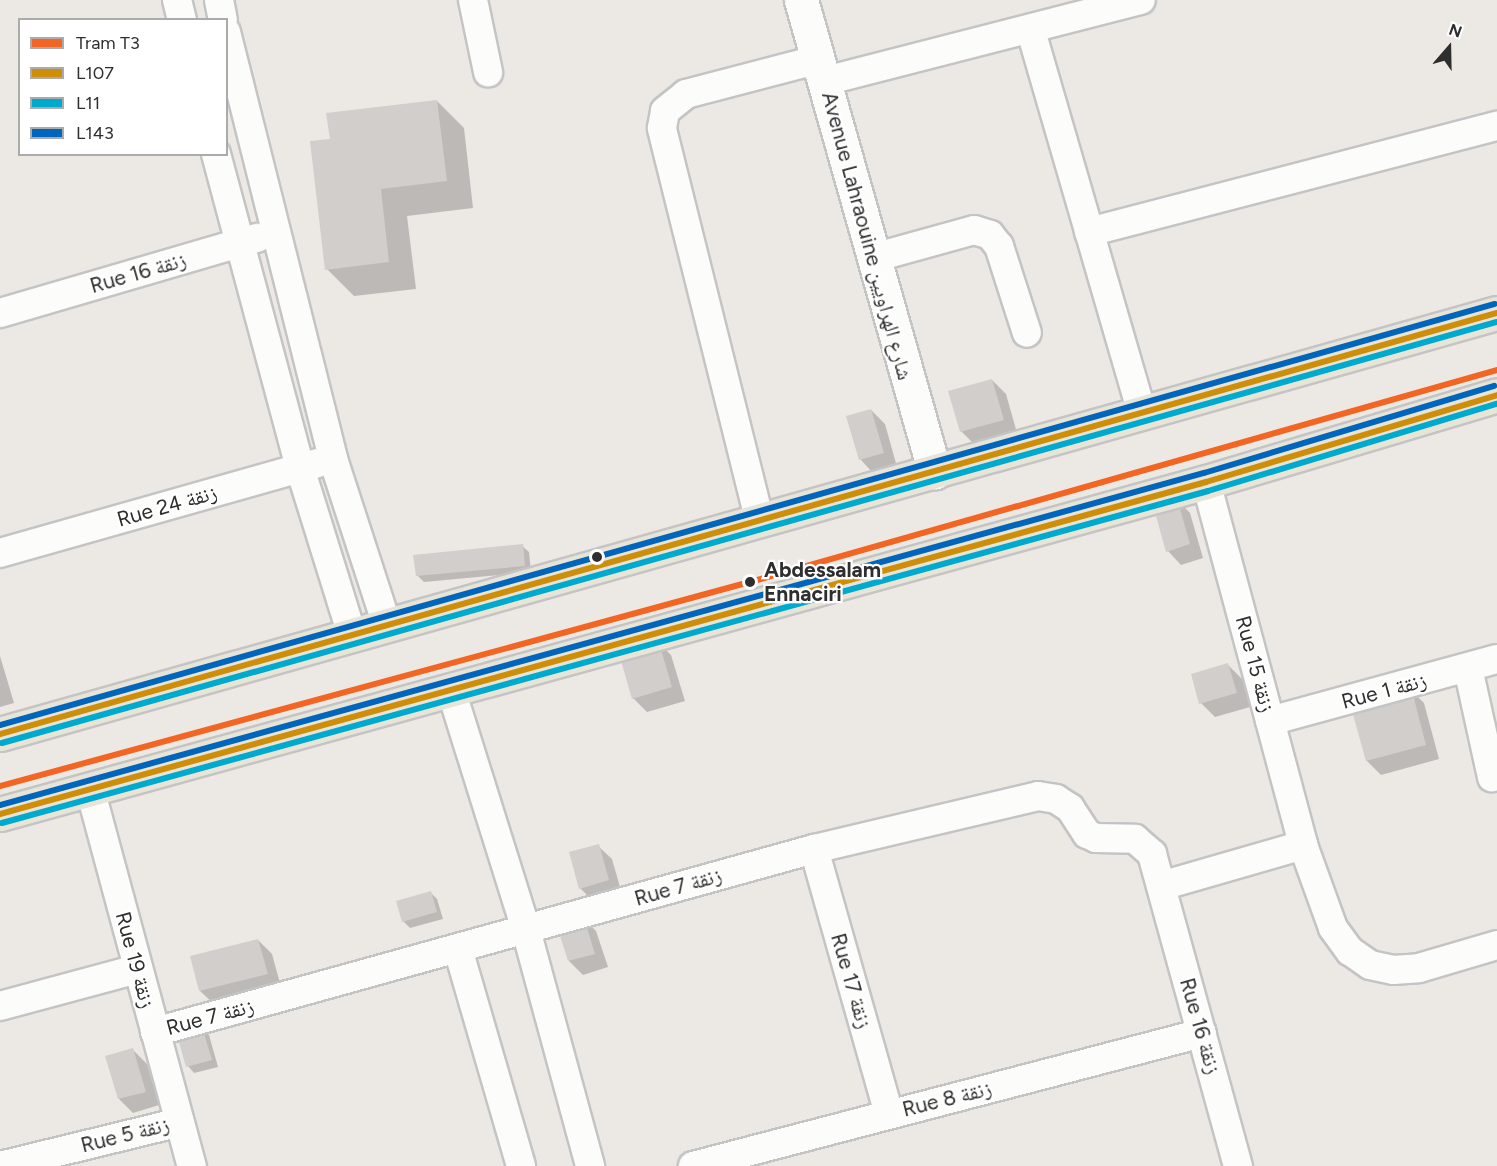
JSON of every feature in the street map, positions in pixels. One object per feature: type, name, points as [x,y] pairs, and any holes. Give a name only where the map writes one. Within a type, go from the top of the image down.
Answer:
[{"type":"main road","points":[[0,734],[1497,313]]},
{"type":"main road","points":[[0,814],[363,717],[451,690],[1206,482],[1497,394]]},
{"type":"street","points":[[177,0],[182,18]]},
{"type":"street","points":[[219,0],[223,18]]},
{"type":"street","points":[[473,0],[488,72]]},
{"type":"street","name":"Avenue Lahraouine شارع الهراويين","points":[[801,0],[935,472]]},
{"type":"street","points":[[760,522],[662,128],[665,111],[686,94],[1031,31],[1141,0]]},
{"type":"street","points":[[1031,31],[1142,414]]},
{"type":"street","points":[[228,40],[333,459],[387,625]]},
{"type":"street","points":[[1089,232],[1497,126]]},
{"type":"street","points":[[217,156],[300,468],[352,636]]},
{"type":"street","points":[[873,258],[974,230],[990,235],[999,246],[1027,333]]},
{"type":"street","name":"Rue 16 زنقة","points":[[0,313],[276,232]]},
{"type":"street","name":"Rue 24 زنقة","points":[[0,554],[333,459]]},
{"type":"street","name":"Rue 15 زنقة","points":[[1206,482],[1303,845],[1333,928],[1350,951],[1370,965],[1393,970],[1419,968],[1497,945]]},
{"type":"street","name":"Rue 1 زنقة","points":[[1270,721],[1497,659]]},
{"type":"street","points":[[1468,668],[1492,777]]},
{"type":"street","points":[[451,690],[526,930],[590,1166]]},
{"type":"street","name":"Rue 19 زنقة","points":[[90,789],[192,1166]]},
{"type":"street","name":"Rue 7 زنقة","points":[[154,1032],[814,849],[1038,796],[1056,799],[1070,808],[1087,834],[1096,838],[1135,839],[1145,844],[1152,854],[1161,886]]},
{"type":"street","points":[[1161,886],[1303,845]]},
{"type":"street","name":"Rue 17 زنقة","points":[[814,849],[889,1114]]},
{"type":"street","name":"Rue 16 زنقة","points":[[1161,886],[1238,1166]]},
{"type":"street","points":[[458,949],[521,1166]]},
{"type":"street","points":[[0,1006],[137,969]]},
{"type":"street","name":"Rue 8 زنقة","points":[[693,1166],[1202,1033]]},
{"type":"street","name":"Rue 5 زنقة","points":[[0,1166],[180,1122]]},
{"type":"building","points":[[437,100],[447,181],[381,189],[389,262],[325,270],[310,141],[330,139],[326,113]]},
{"type":"building","points":[[992,379],[1004,420],[960,432],[948,391]]},
{"type":"building","points":[[871,409],[884,453],[859,460],[846,416]]},
{"type":"building","points":[[1177,498],[1190,544],[1166,552],[1153,505]]},
{"type":"building","points":[[523,544],[525,566],[416,576],[413,555]]},
{"type":"building","points":[[658,639],[672,687],[632,699],[618,650]]},
{"type":"building","points":[[1228,663],[1237,693],[1199,704],[1191,674]]},
{"type":"building","points":[[1411,687],[1426,745],[1366,761],[1350,704]]},
{"type":"building","points":[[599,844],[609,880],[579,889],[569,852]]},
{"type":"building","points":[[431,891],[437,912],[402,922],[396,901]]},
{"type":"building","points":[[583,915],[595,954],[568,961],[556,923]]},
{"type":"building","points":[[258,939],[268,974],[199,991],[190,956]]},
{"type":"building","points":[[202,1027],[212,1060],[186,1067],[177,1035]]},
{"type":"building","points":[[133,1048],[146,1092],[118,1099],[105,1056]]},
{"type":"tram line","name":"T3","points":[[0,786],[750,582],[1497,370]]},
{"type":"transit line","name":"L143","points":[[0,725],[1495,304]]},
{"type":"transit line","name":"L107","points":[[0,734],[1497,313]]},
{"type":"transit line","name":"L11","points":[[2,743],[1497,322]]},
{"type":"transit line","name":"L143","points":[[0,805],[1204,473],[1494,386]]},
{"type":"transit line","name":"L107","points":[[0,814],[1206,482],[1497,395]]},
{"type":"transit line","name":"L11","points":[[2,823],[1208,491],[1497,404]]},
{"type":"place","name":"Abdessalam Ennaciri","points":[[750,582]]}]
